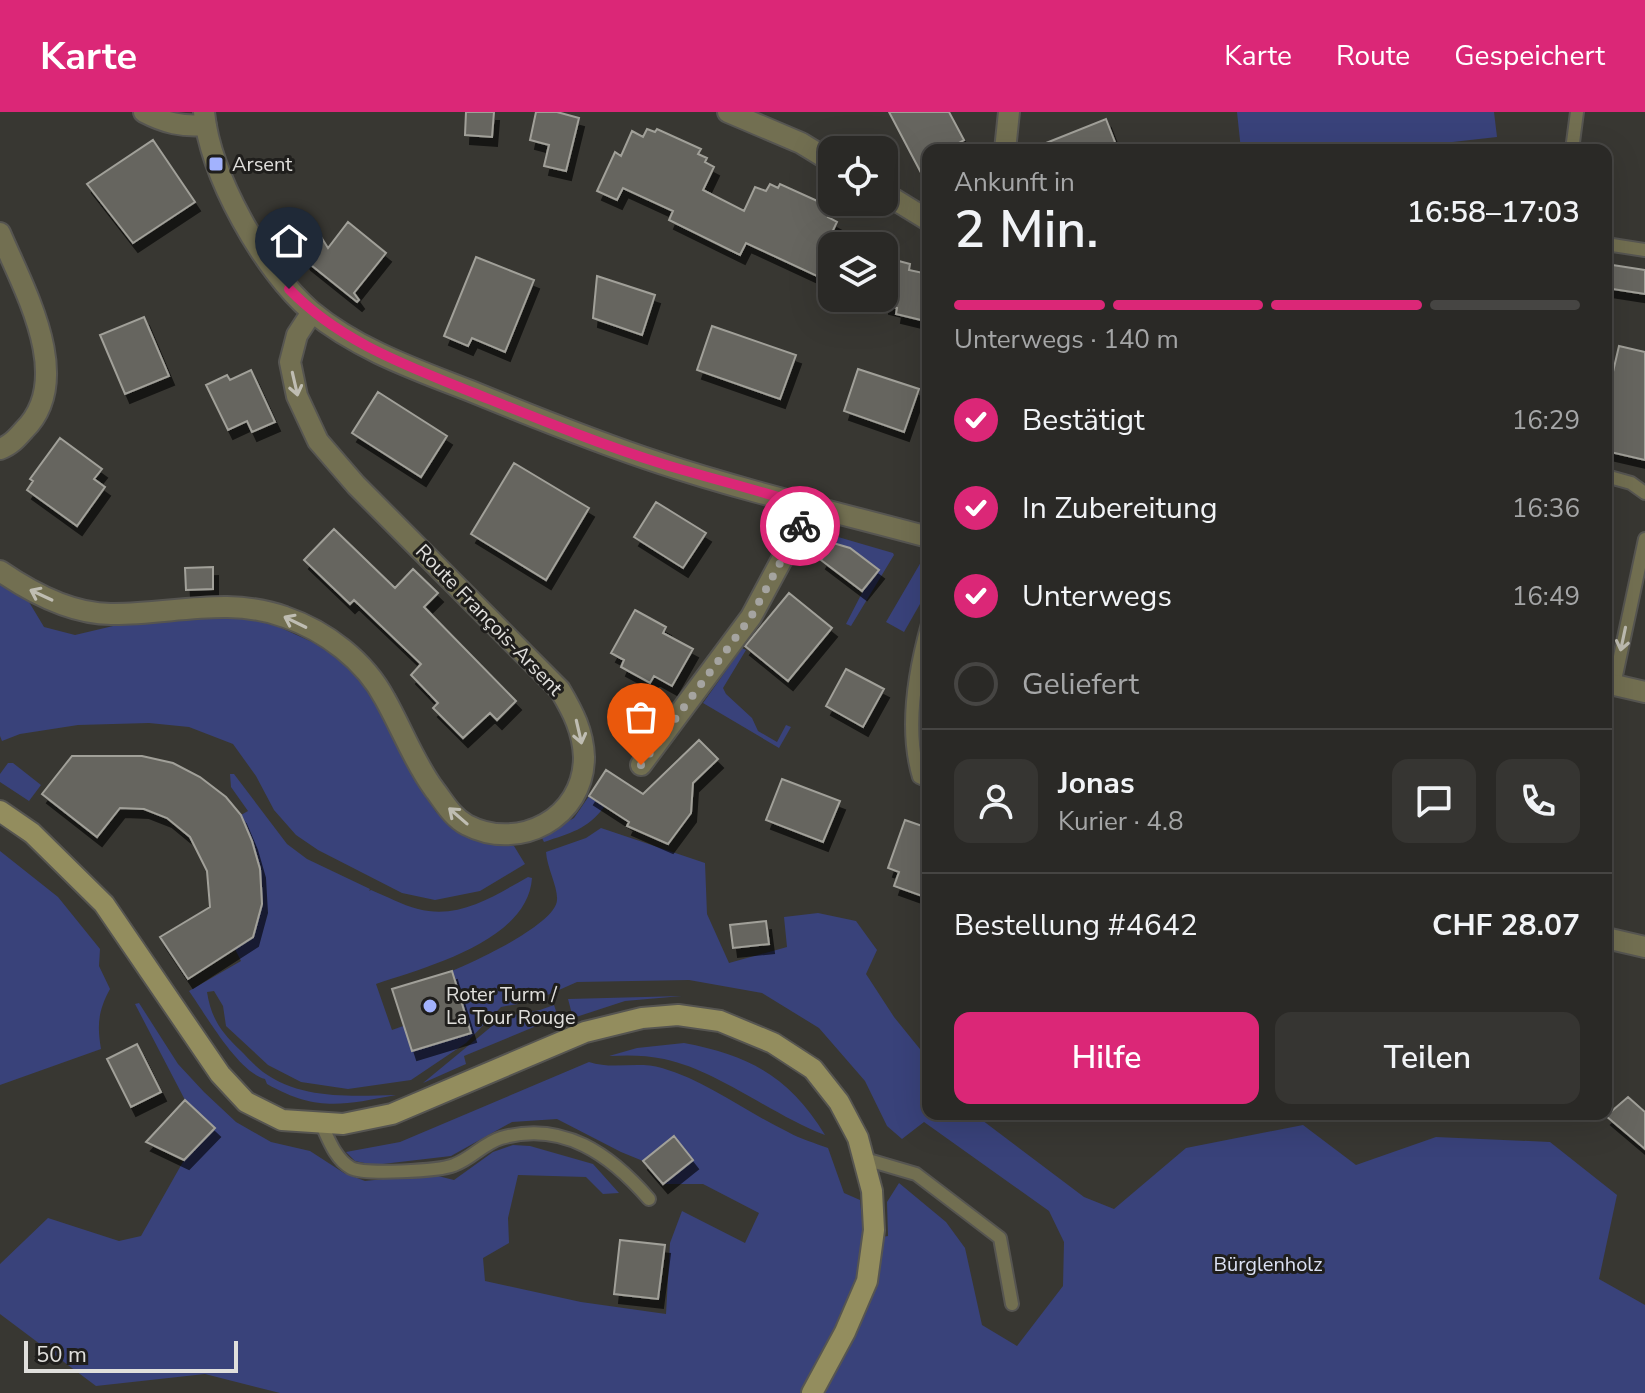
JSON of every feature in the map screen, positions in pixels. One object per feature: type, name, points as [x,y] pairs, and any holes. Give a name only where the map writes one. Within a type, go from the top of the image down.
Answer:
[{"type":"main road","points":[[0,811],[32,833],[104,904],[220,1074],[246,1102],[282,1120],[343,1124],[392,1114],[585,1032],[642,1018],[678,1015],[720,1021],[773,1043],[813,1069],[839,1102],[865,1159],[872,1191],[874,1230],[867,1281],[845,1332],[812,1393]]},
{"type":"street","points":[[144,112],[182,127],[205,119],[216,164],[272,270],[312,312],[355,341],[397,362],[538,419],[661,463],[810,507],[922,533]]},
{"type":"street","points":[[728,112],[818,153]]},
{"type":"street","points":[[1006,144],[1009,112]]},
{"type":"street","points":[[898,202],[922,216]]},
{"type":"street","points":[[0,233],[32,309],[46,355],[47,393],[34,421],[9,446],[0,449]]},
{"type":"street","name":"Route François-Arsent","points":[[0,571],[37,594],[75,609],[110,615],[239,607],[285,616],[355,657],[383,696],[426,778],[452,813],[466,824],[493,834],[517,834],[542,827],[557,817],[578,790],[584,759],[580,725],[560,690],[356,485],[318,441],[297,396],[290,362],[297,335],[312,312]]},
{"type":"street","points":[[641,765],[751,617],[810,507]]},
{"type":"street","points":[[1612,684],[1645,692]]},
{"type":"street","points":[[1612,939],[1645,947]]},
{"type":"lane","points":[[1573,144],[1577,112]]},
{"type":"lane","points":[[1612,245],[1645,250]]},
{"type":"lane","points":[[1612,478],[1631,483],[1645,493]]},
{"type":"lane","points":[[1612,676],[1645,539]]},
{"type":"lane","points":[[922,645],[914,705],[914,760],[922,777]]},
{"type":"lane","points":[[321,1123],[334,1152],[351,1168],[373,1172],[453,1166],[499,1139],[535,1133],[585,1143],[626,1173],[649,1199]]},
{"type":"lane","points":[[865,1159],[916,1174],[1000,1238],[1012,1304]]},
{"type":"green space","points":[[1237,112],[1494,112],[1497,137],[1435,144],[1240,144]]},
{"type":"green space","points":[[814,530],[894,555],[851,626],[846,624],[863,591],[879,569],[850,548],[834,544],[821,560],[815,557],[807,542]]},
{"type":"green space","points":[[922,562],[922,600],[904,632],[886,622]]},
{"type":"green space","points":[[0,583],[29,602],[44,627],[75,635],[130,622],[237,615],[279,627],[321,646],[349,666],[376,703],[412,776],[436,812],[461,833],[480,841],[514,846],[525,864],[480,891],[435,900],[402,893],[318,850],[296,835],[274,810],[256,776],[233,744],[189,727],[149,723],[78,725],[20,734],[2,741]]},
{"type":"green space","points":[[742,648],[746,650],[723,688],[752,718],[758,731],[777,742],[786,725],[791,727],[779,748],[703,703]]},
{"type":"green space","points":[[8,763],[13,763],[41,785],[29,801],[0,782],[0,774]]},
{"type":"green space","name":"Bürglenholz","points":[[230,774],[234,774],[287,844],[307,859],[369,891],[412,907],[433,912],[462,909],[528,877],[532,878],[526,900],[513,919],[494,935],[446,960],[376,984],[392,1030],[451,1009],[452,971],[529,931],[553,910],[557,900],[556,889],[546,852],[586,838],[601,828],[705,863],[707,914],[729,963],[787,947],[784,917],[818,913],[856,921],[877,950],[866,974],[894,1017],[922,1052],[922,1120],[982,1120],[1084,1197],[1114,1209],[1186,1148],[1303,1125],[1356,1165],[1436,1137],[1550,1142],[1617,1195],[1599,1279],[1645,1305],[1645,1393],[280,1393],[205,1374],[96,1386],[0,1314],[0,1264],[48,1218],[119,1241],[141,1236],[184,1160],[215,1128],[185,1100],[135,1004],[139,1003],[178,1064],[236,1122],[271,1142],[310,1151],[344,1173],[365,1181],[430,1174],[454,1180],[493,1152],[513,1145],[530,1146],[593,1164],[619,1193],[603,1194],[586,1177],[518,1175],[508,1218],[509,1243],[483,1258],[485,1281],[581,1302],[666,1314],[670,1243],[682,1211],[745,1243],[759,1213],[703,1184],[663,1184],[643,1161],[557,1119],[512,1122],[451,1156],[374,1165],[355,1161],[346,1152],[400,1142],[589,1062],[653,1066],[679,1074],[772,1124],[828,1148],[844,1193],[860,1200],[864,1240],[888,1236],[887,1202],[899,1183],[946,1222],[965,1248],[982,1325],[1017,1346],[1063,1286],[1064,1242],[1049,1211],[924,1122],[902,1139],[887,1126],[865,1081],[819,1028],[762,993],[689,980],[577,982],[534,1001],[501,1007],[466,1043],[411,1080],[348,1089],[301,1082],[268,1065],[226,1026],[223,1006],[214,991],[207,992],[211,1010],[222,1031],[257,1067],[278,1081],[310,1092],[396,1095],[330,1104],[301,1099],[267,1084],[265,1079],[244,1066],[213,1028],[189,991],[241,961],[235,949],[253,937],[260,869],[241,815],[248,811],[231,787]]},
{"type":"green space","points":[[589,796],[605,806],[598,814],[578,830],[544,842],[541,836],[574,818]]},
{"type":"green space","points":[[0,851],[58,897],[100,949],[99,966],[110,989],[100,1018],[101,1049],[0,1085]]},
{"type":"green space","points":[[682,996],[625,1001],[573,1018],[568,999]]},
{"type":"green space","points":[[554,1005],[558,1017],[464,1056],[466,1064],[423,1083],[503,1017]]},
{"type":"green space","points":[[684,1043],[729,1054],[766,1072],[797,1098],[825,1135],[684,1065],[650,1057],[609,1056],[637,1048]]},
{"type":"building","points":[[466,112],[494,112],[492,137],[465,135]]},
{"type":"building","points":[[536,112],[557,112],[579,118],[566,171],[544,166],[549,145],[530,140]]},
{"type":"building","points":[[889,112],[949,112],[964,140],[957,144],[922,144],[922,175]]},
{"type":"building","points":[[1106,119],[1116,144],[1044,144]]},
{"type":"building","points":[[647,129],[655,132],[657,129],[701,149],[698,154],[707,158],[705,162],[714,167],[703,190],[744,211],[755,187],[766,191],[770,184],[778,188],[780,184],[818,201],[818,216],[828,216],[837,222],[832,232],[818,232],[818,277],[746,243],[740,255],[669,220],[673,211],[623,188],[617,200],[597,191],[615,152],[621,156],[632,131],[643,137]]},
{"type":"building","points":[[153,140],[195,202],[133,243],[87,184]]},
{"type":"building","points":[[348,222],[386,253],[354,293],[359,300],[357,302],[306,261],[292,236],[313,224],[328,248]]},
{"type":"building","points":[[476,257],[534,280],[505,352],[472,338],[468,346],[444,336]]},
{"type":"building","points":[[898,261],[910,264],[909,270],[922,273],[922,316],[921,320],[896,314]]},
{"type":"building","points":[[1612,265],[1645,270],[1645,294],[1612,289]]},
{"type":"building","points":[[597,276],[655,295],[642,335],[593,318]]},
{"type":"building","points":[[144,317],[169,376],[125,394],[100,335]]},
{"type":"building","points":[[712,326],[796,355],[780,399],[697,370]]},
{"type":"building","points":[[1619,346],[1645,352],[1645,460],[1612,452],[1612,376]]},
{"type":"building","points":[[858,369],[919,389],[904,432],[844,411]]},
{"type":"building","points":[[251,370],[275,422],[252,432],[247,421],[228,430],[206,385],[227,375],[230,380]]},
{"type":"building","points":[[378,392],[447,436],[421,477],[352,433]]},
{"type":"building","points":[[60,438],[102,469],[94,479],[105,487],[77,526],[27,490],[33,481],[30,479]]},
{"type":"building","points":[[514,463],[589,508],[546,580],[471,534]]},
{"type":"building","points":[[656,502],[706,533],[683,568],[634,537]]},
{"type":"building","points":[[334,529],[395,588],[413,569],[438,593],[424,607],[516,701],[497,720],[490,713],[463,738],[433,708],[438,703],[411,675],[421,664],[354,600],[350,604],[304,560]]},
{"type":"building","points":[[833,543],[850,548],[879,570],[862,591],[821,560]]},
{"type":"building","points":[[213,567],[213,589],[186,590],[185,568]]},
{"type":"building","points":[[789,593],[832,628],[788,681],[745,646]]},
{"type":"building","points":[[635,610],[666,627],[663,633],[693,649],[672,686],[654,676],[650,683],[621,667],[624,660],[611,653]]},
{"type":"building","points":[[846,669],[884,689],[863,727],[826,706]]},
{"type":"building","points":[[699,740],[718,759],[693,783],[691,813],[668,844],[627,826],[629,822],[589,796],[606,770],[643,794]]},
{"type":"building","points":[[72,756],[142,756],[173,763],[200,777],[226,797],[241,815],[260,869],[262,904],[253,937],[188,979],[160,937],[210,907],[207,871],[190,837],[167,818],[144,809],[120,808],[97,837],[42,794]]},
{"type":"building","points":[[782,779],[840,801],[823,842],[766,820]]},
{"type":"building","points":[[905,820],[922,826],[922,896],[894,886],[899,872],[888,868]]},
{"type":"building","points":[[766,921],[769,944],[733,948],[730,925]]},
{"type":"building","name":"Roter Turm / La Tour Rouge","points":[[452,971],[471,1033],[412,1051],[392,989]]},
{"type":"building","points":[[137,1044],[161,1092],[131,1107],[107,1059]]},
{"type":"building","points":[[1628,1097],[1645,1112],[1645,1149],[1611,1120],[1612,1111]]},
{"type":"building","points":[[185,1100],[215,1128],[184,1160],[146,1142]]},
{"type":"building","points":[[674,1136],[693,1160],[663,1184],[643,1161]]},
{"type":"building","points":[[620,1240],[665,1245],[658,1299],[614,1294]]},
{"type":"way so far","points":[[641,765],[751,617],[800,526]]},
{"type":"place","name":"Arsent","points":[[216,164]]},
{"type":"place","name":"Roter Turm / La Tour Rouge","points":[[430,1006]]},
{"type":"route","points":[[289,289],[312,312],[355,341],[397,362],[538,419],[661,463],[810,507],[800,526]]}]
